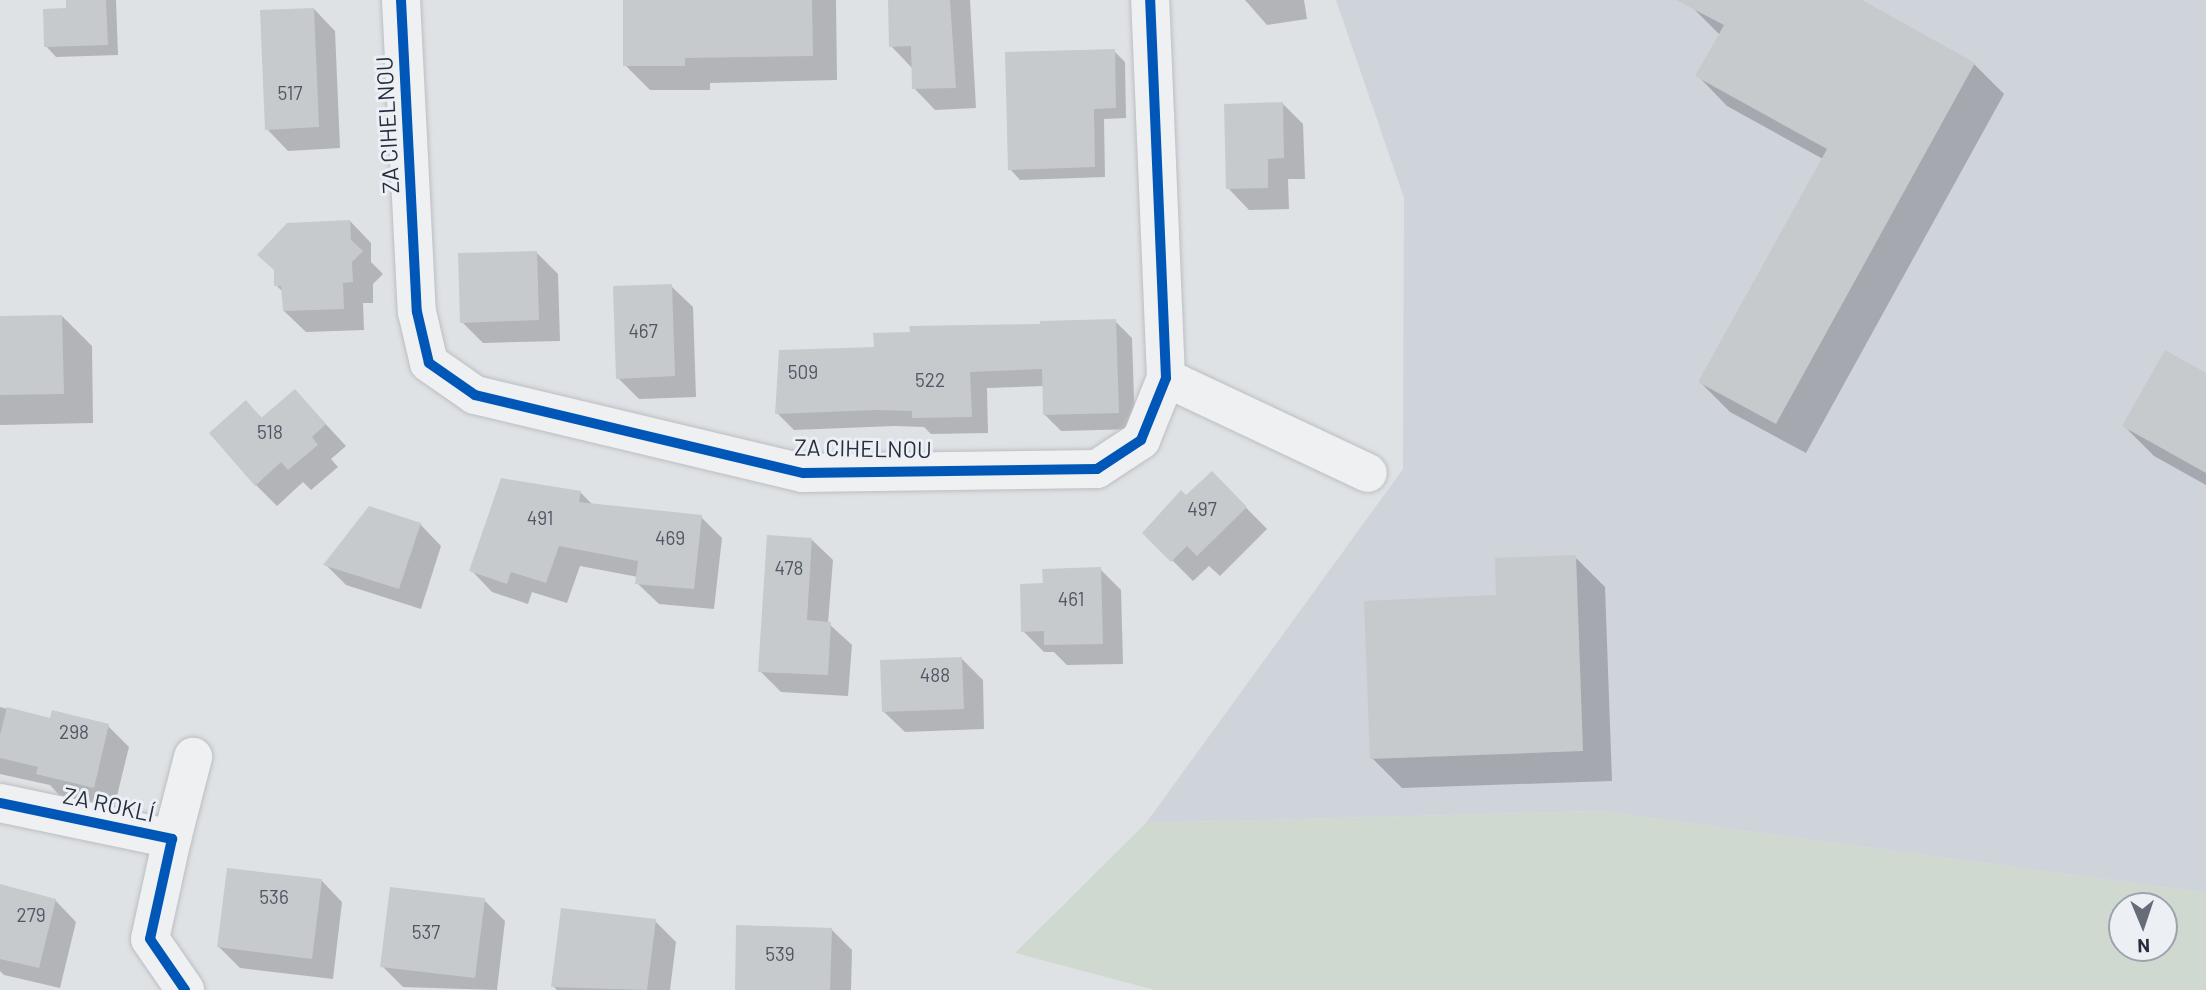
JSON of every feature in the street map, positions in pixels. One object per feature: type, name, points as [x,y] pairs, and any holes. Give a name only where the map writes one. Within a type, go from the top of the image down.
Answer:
[{"type":"street","name":"ZA CIHELNOU","points":[[401,0],[417,312],[429,363],[475,395],[803,473],[1097,469],[1141,440],[1166,378],[1150,0]]},
{"type":"street","points":[[1166,378],[1368,473]]},
{"type":"street","name":"ZA ROKLÍ","points":[[185,990],[150,939],[193,757]]},
{"type":"street","name":"ZA ROKLÍ","points":[[0,803],[172,839]]},
{"type":"shaded area","points":[[1336,0],[2206,0],[2206,893],[1599,811],[1146,823],[1403,469],[1404,198]]},
{"type":"shaded area","points":[[1599,811],[2206,893],[2206,990],[1155,990],[1015,953],[1146,823]]},
{"type":"building","points":[[66,0],[106,0],[108,45],[44,47],[43,9],[66,8]]},
{"type":"building","points":[[623,0],[812,0],[813,56],[685,58],[685,66],[623,66]]},
{"type":"building","points":[[888,0],[950,0],[956,88],[912,89],[911,46],[889,47]]},
{"type":"building","points":[[1676,0],[1862,0],[1975,63],[1776,424],[1698,382],[1827,149],[1695,76],[1724,25]]},
{"type":"building","points":[[314,8],[319,127],[265,130],[260,10]]},
{"type":"building","points":[[1115,49],[1116,108],[1094,109],[1095,167],[1008,170],[1005,52]]},
{"type":"building","points":[[1283,102],[1284,158],[1268,159],[1268,188],[1226,189],[1224,104]]},
{"type":"building","points":[[350,220],[351,240],[363,251],[352,262],[353,282],[343,283],[344,309],[283,311],[281,286],[274,286],[274,270],[257,255],[287,223]]},
{"type":"building","points":[[537,251],[539,320],[460,323],[458,253]]},
{"type":"building","points":[[672,284],[675,376],[616,379],[613,286]]},
{"type":"building","points":[[62,315],[64,394],[0,395],[0,316]]},
{"type":"building","points":[[1116,319],[1119,413],[1043,415],[1042,369],[970,372],[972,417],[912,418],[912,411],[876,410],[775,414],[779,350],[874,347],[873,333],[910,332],[909,326],[1040,324],[1040,321]]},
{"type":"building","points":[[2165,350],[2206,373],[2206,473],[2122,426]]},
{"type":"building","points":[[295,389],[326,424],[312,437],[318,445],[288,470],[281,462],[255,486],[209,433],[246,400],[261,418]]},
{"type":"building","points":[[1212,471],[1247,507],[1197,556],[1187,546],[1171,562],[1142,533],[1181,490],[1186,495]]},
{"type":"building","points":[[501,478],[581,491],[579,502],[702,515],[694,589],[635,584],[638,561],[559,546],[546,583],[511,572],[507,584],[469,571]]},
{"type":"building","points":[[369,506],[421,523],[399,589],[323,565]]},
{"type":"building","points":[[767,535],[812,538],[807,620],[831,622],[828,675],[758,672]]},
{"type":"building","points":[[1576,555],[1583,751],[1370,759],[1364,601],[1496,595],[1495,558]]},
{"type":"building","points":[[1101,567],[1103,644],[1044,645],[1044,631],[1021,632],[1020,584],[1043,583],[1042,569]]},
{"type":"building","points":[[962,657],[964,709],[882,712],[880,660]]},
{"type":"building","points":[[7,707],[50,718],[52,710],[109,724],[94,788],[36,774],[38,767],[0,758],[0,735]]},
{"type":"building","points":[[227,868],[322,879],[312,959],[217,947]]},
{"type":"building","points":[[0,884],[56,899],[39,968],[0,959]]},
{"type":"building","points":[[390,887],[485,898],[475,978],[380,967]]},
{"type":"building","points":[[561,908],[656,919],[647,990],[551,987]]},
{"type":"building","points":[[736,925],[832,928],[830,990],[735,990]]},
{"type":"cycle path","points":[[401,0],[417,312],[429,363],[475,395],[803,473],[1097,469],[1141,440],[1166,378],[1150,0]]},
{"type":"cycle path","points":[[0,803],[172,839],[150,939],[185,990]]}]
